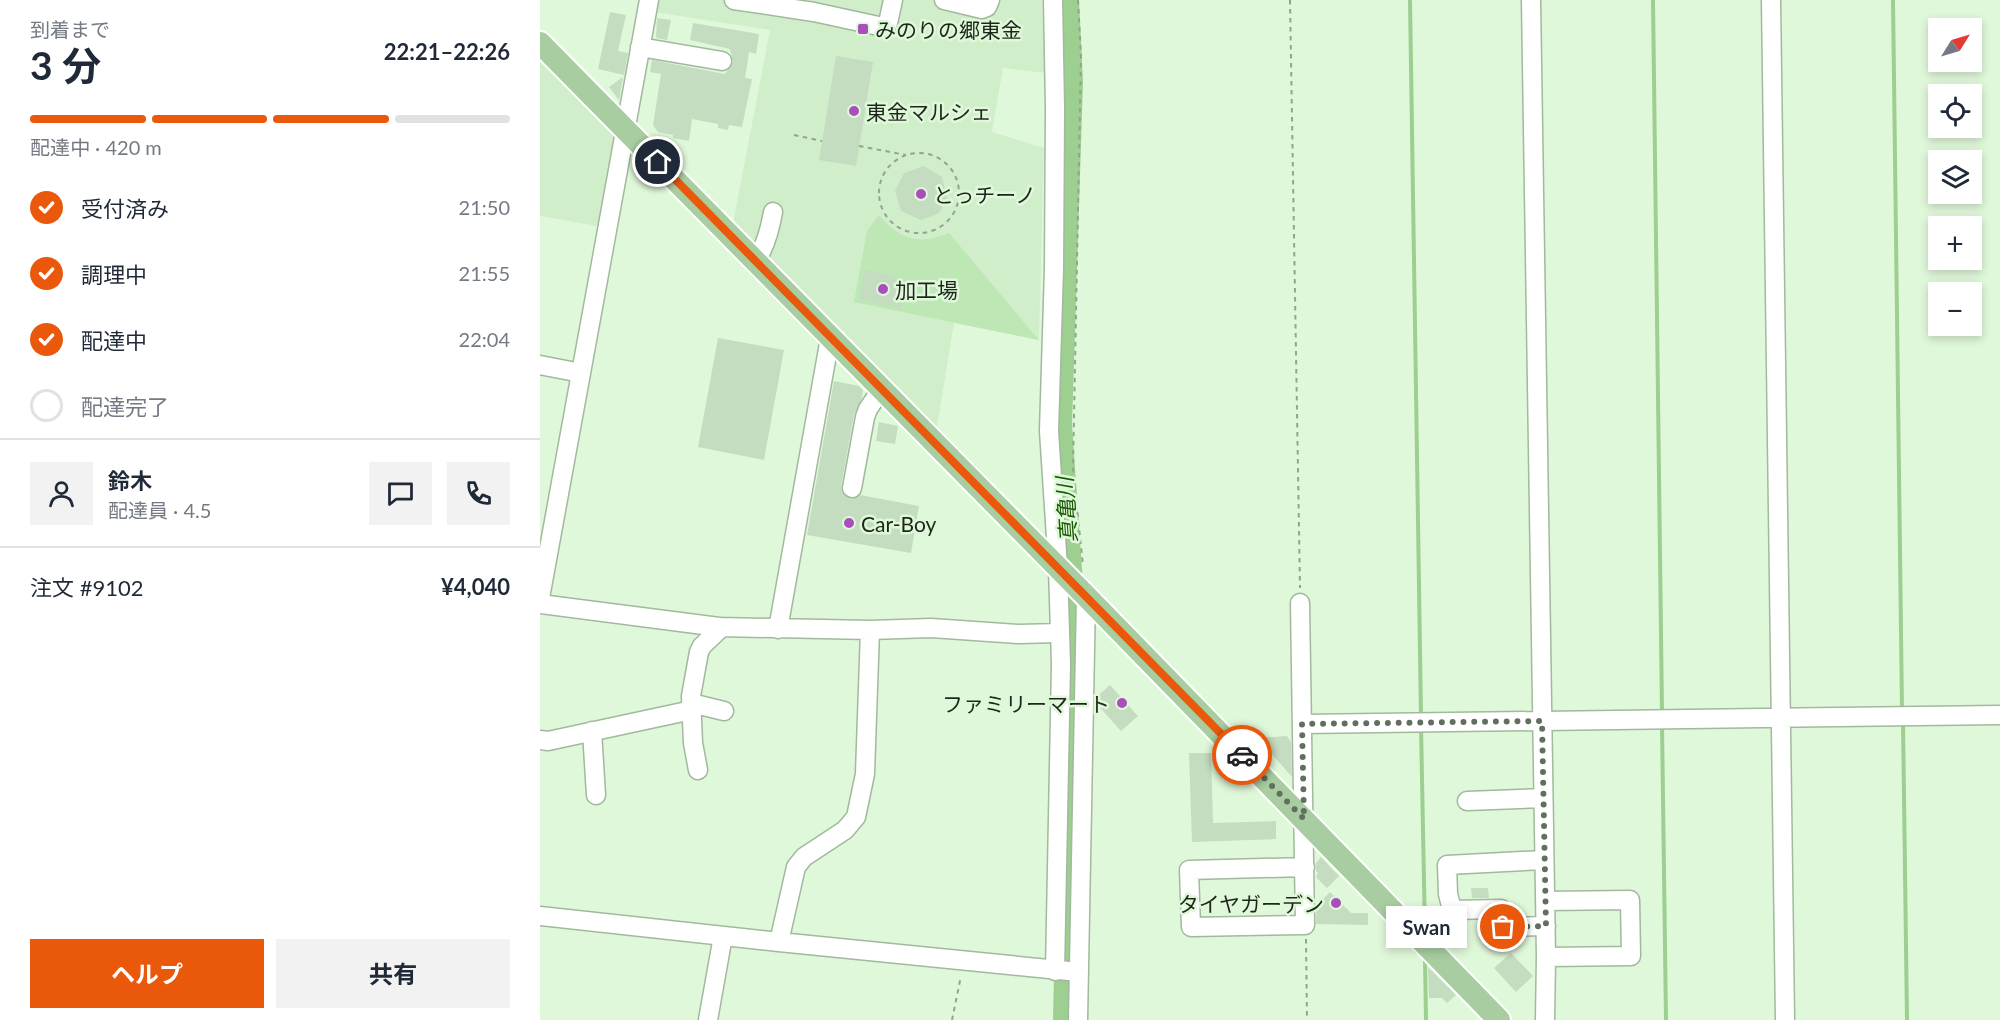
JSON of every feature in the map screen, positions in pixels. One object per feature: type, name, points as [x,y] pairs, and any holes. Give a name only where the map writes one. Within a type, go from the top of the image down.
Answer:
[{"type":"main road","points":[[540,42],[1086,596],[1499,1020]]},
{"type":"street","points":[[540,598],[649,0]]},
{"type":"street","points":[[734,0],[813,12],[884,27],[888,23],[893,0]]},
{"type":"street","points":[[944,0],[982,9],[987,7],[990,0]]},
{"type":"street","points":[[1053,0],[1054,268],[1049,431],[1060,633],[1060,770],[1055,971]]},
{"type":"street","points":[[1531,0],[1546,926],[1545,1020]]},
{"type":"street","points":[[1771,0],[1785,1020]]},
{"type":"street","points":[[640,47],[722,60]]},
{"type":"street","points":[[756,260],[771,228],[773,213]]},
{"type":"street","points":[[778,629],[830,338]]},
{"type":"street","points":[[540,365],[581,373]]},
{"type":"street","points":[[852,488],[865,417],[881,390]]},
{"type":"street","points":[[1077,1020],[1086,596]]},
{"type":"street","points":[[1300,603],[1305,867],[1305,925],[1191,927],[1189,870],[1305,867]]},
{"type":"street","points":[[540,604],[722,627],[870,630],[931,628],[1018,634],[1060,633]]},
{"type":"street","points":[[698,770],[693,743],[691,706],[699,652],[702,646],[722,627]]},
{"type":"street","points":[[779,942],[796,867],[804,857],[845,830],[856,817],[865,774],[870,630]]},
{"type":"street","points":[[540,740],[548,741],[691,706],[724,711]]},
{"type":"street","points":[[1302,724],[2000,715]]},
{"type":"street","points":[[592,731],[596,795]]},
{"type":"street","points":[[1467,801],[1543,798]]},
{"type":"street","points":[[1544,860],[1447,865],[1448,894],[1452,910],[1501,909],[1503,927],[1546,926]]},
{"type":"street","points":[[1545,901],[1630,900],[1631,944],[1631,956],[1546,957]]},
{"type":"street","points":[[540,916],[1079,972]]},
{"type":"street","points":[[708,1020],[723,936]]},
{"type":"path","points":[[1078,0],[1081,56],[1073,468],[1086,596]]},
{"type":"path","points":[[1290,0],[1300,603]]},
{"type":"path","points":[[794,135],[822,141]]},
{"type":"path","points":[[859,146],[907,155],[922,154],[945,163],[958,184],[959,197],[956,209],[940,228],[915,233],[902,230],[883,210],[879,197],[880,183],[886,170],[896,160],[907,155]]},
{"type":"path","points":[[1305,925],[1307,1020]]},
{"type":"path","points":[[952,1020],[963,961]]},
{"type":"shaded area","points":[[654,0],[1042,0],[1046,73],[1003,68],[992,132],[1044,148],[1039,340],[954,323],[936,433],[733,223],[770,30],[654,12]]},
{"type":"shaded area","points":[[540,61],[619,141],[602,227],[540,216]]},
{"type":"shaded area","points":[[879,215],[894,230],[910,238],[928,239],[949,233],[1039,340],[854,302],[867,231]]},
{"type":"building","points":[[610,12],[626,15],[618,51],[628,53],[624,75],[598,69]]},
{"type":"building","points":[[657,18],[671,20],[667,40],[656,38]]},
{"type":"building","points":[[693,23],[759,34],[756,54],[749,52],[745,78],[752,79],[742,127],[729,125],[728,130],[718,128],[718,124],[692,119],[689,141],[658,132],[653,125],[661,74],[650,72],[652,60],[725,74],[733,62],[730,49],[690,40]]},
{"type":"building","points":[[836,56],[873,62],[856,166],[819,160]]},
{"type":"building","points":[[623,77],[619,100],[609,87]]},
{"type":"building","points":[[924,166],[942,177],[947,198],[939,213],[921,220],[901,211],[895,191],[904,173]]},
{"type":"building","name":"加工場","points":[[865,270],[907,279],[901,308],[859,299]]},
{"type":"building","points":[[718,338],[784,350],[764,460],[698,447]]},
{"type":"building","points":[[834,381],[859,386],[863,390],[854,415],[841,486],[842,492],[851,499],[860,495],[919,506],[911,553],[807,535]]},
{"type":"building","points":[[879,422],[898,426],[895,444],[876,441]]},
{"type":"building","points":[[1110,685],[1138,716],[1121,731],[1095,702],[1095,698]]},
{"type":"building","points":[[1287,736],[1291,742],[1292,777],[1258,738]]},
{"type":"building","points":[[1189,753],[1211,753],[1213,823],[1276,821],[1276,839],[1192,842]]},
{"type":"building","points":[[1321,857],[1339,876],[1327,888],[1316,877],[1318,873],[1316,863]]},
{"type":"building","points":[[1471,888],[1488,888],[1489,898],[1472,898]]},
{"type":"building","points":[[1330,892],[1351,913],[1368,913],[1368,925],[1316,924],[1316,911],[1323,904],[1321,901]]},
{"type":"building","points":[[1511,953],[1533,976],[1516,992],[1494,968]]},
{"type":"building","points":[[1428,967],[1456,995],[1447,1003],[1442,998],[1429,998]]},
{"type":"waterway","name":"真亀川","points":[[1065,1020],[1074,626],[1060,425],[1071,82],[1067,0]]},
{"type":"waterway","points":[[1410,0],[1421,716]]},
{"type":"waterway","points":[[1653,0],[1662,713]]},
{"type":"waterway","points":[[1893,0],[1902,710]]},
{"type":"waterway","points":[[1903,721],[1907,1020]]},
{"type":"waterway","points":[[1662,724],[1666,1020]]},
{"type":"waterway","points":[[1421,727],[1425,932]]},
{"type":"waterway","points":[[1425,958],[1426,1020]]},
{"type":"way so far","points":[[1242,755],[1304,819],[1302,724],[1542,721],[1546,926],[1503,927]]},
{"type":"place","name":"みのりの郷東金","points":[[863,29]]},
{"type":"place","name":"東金マルシェ","points":[[854,111]]},
{"type":"place","name":"とっチーノ","points":[[921,194]]},
{"type":"place","name":"加工場","points":[[883,289]]},
{"type":"place","name":"Car-Boy","points":[[849,523]]},
{"type":"place","name":"ファミリーマート","points":[[1122,703]]},
{"type":"place","name":"タイヤガーデン","points":[[1336,903]]},
{"type":"place","name":"Swan","points":[[1503,927]]},
{"type":"route","points":[[658,162],[1242,755]]}]
